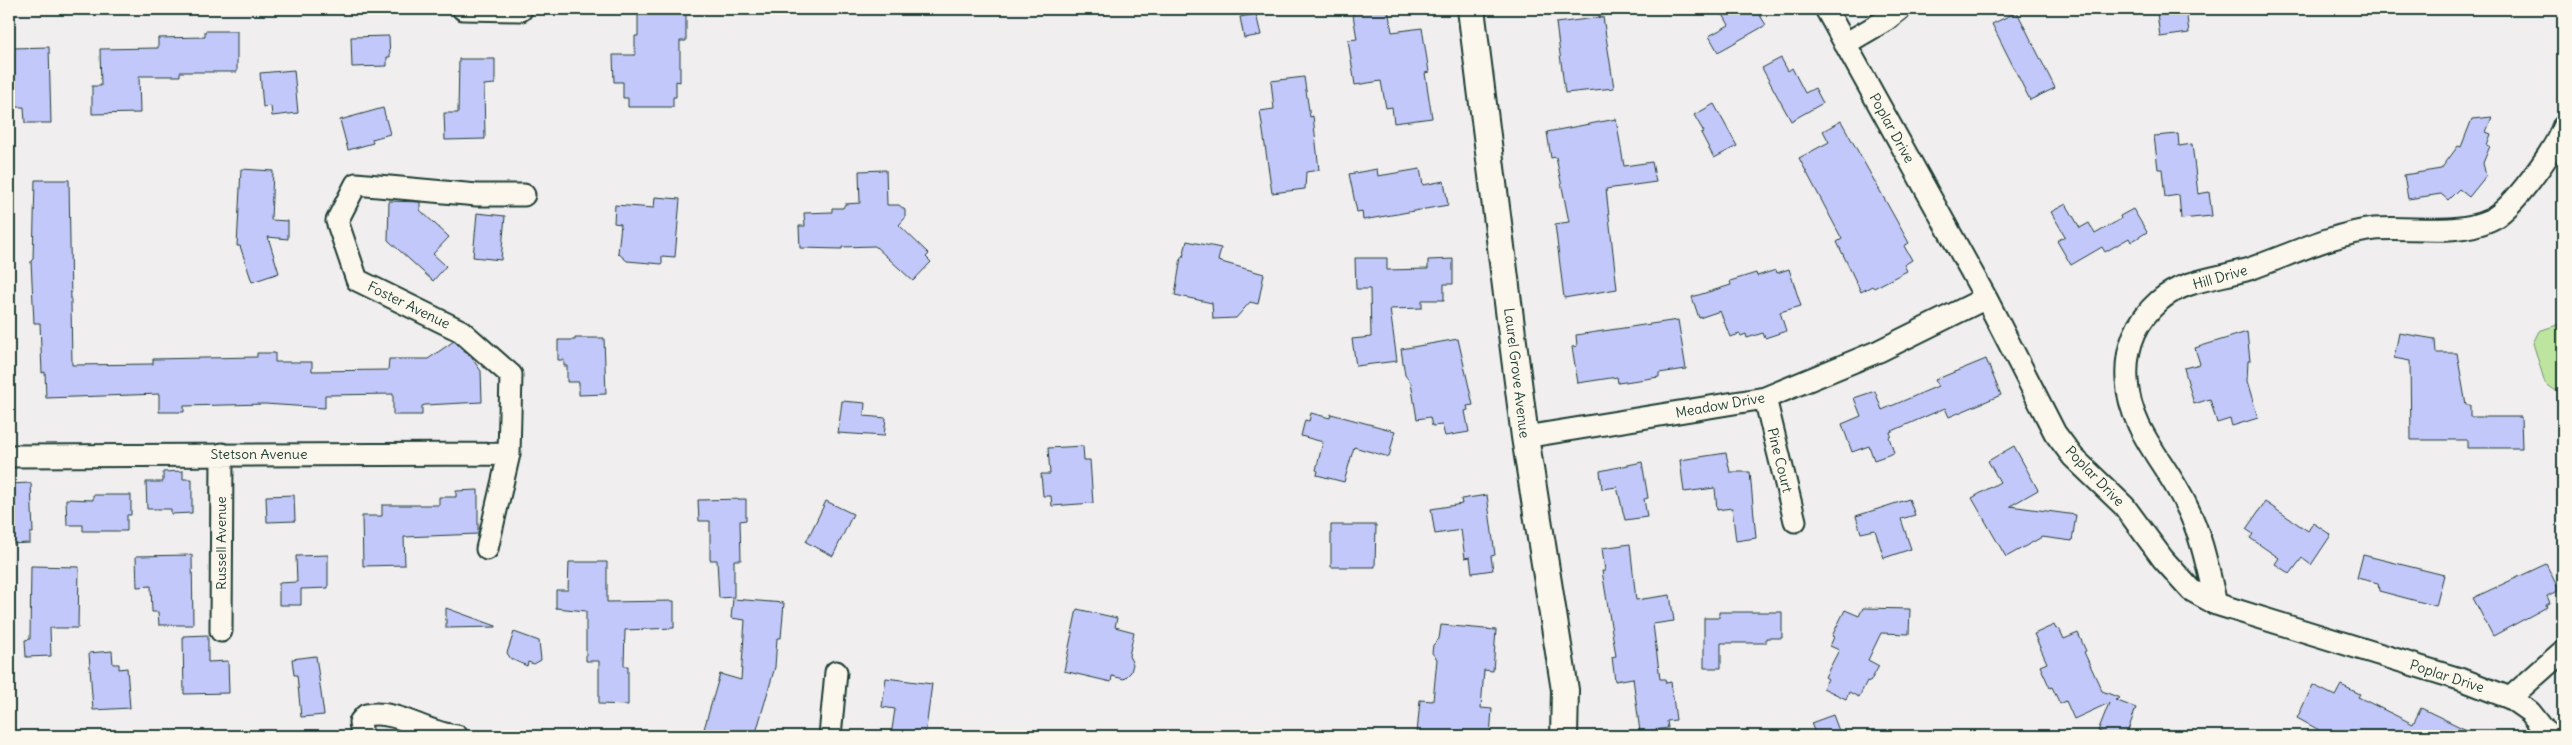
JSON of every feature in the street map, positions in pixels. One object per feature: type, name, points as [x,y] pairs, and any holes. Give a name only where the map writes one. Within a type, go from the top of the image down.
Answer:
[{"type":"street","points":[[463,9],[522,10]]},
{"type":"street","name":"Laurel Grove Avenue","points":[[1471,9],[1525,437],[1565,690],[1564,736]]},
{"type":"street","name":"Poplar Drive","points":[[1826,9],[1986,298],[2055,433],[2073,457],[2124,506],[2163,559],[2191,590],[2216,604],[2466,680],[2510,698],[2530,712],[2549,736]]},
{"type":"street","points":[[1846,44],[1886,20],[1900,9]]},
{"type":"street","name":"Hill Drive","points":[[2216,604],[2200,534],[2173,479],[2138,426],[2130,402],[2127,379],[2129,349],[2135,330],[2145,315],[2159,300],[2174,291],[2342,236],[2372,230],[2404,227],[2474,226],[2491,220],[2519,194],[2558,141],[2563,127]]},
{"type":"street","name":"Foster Avenue","points":[[487,549],[509,454],[511,375],[461,331],[356,280],[337,221],[356,184],[477,195],[524,195]]},
{"type":"street","name":"Meadow Drive","points":[[1525,437],[1765,398],[1879,351],[1986,298]]},
{"type":"street","name":"Pine Court","points":[[1765,398],[1795,521]]},
{"type":"street","name":"Russell Avenue","points":[[221,631],[222,454]]},
{"type":"street","name":"Stetson Avenue","points":[[9,456],[509,454]]},
{"type":"street","points":[[2510,698],[2563,651]]},
{"type":"street","points":[[830,736],[836,672]]},
{"type":"street","points":[[362,736],[360,722],[366,715],[378,713],[409,722],[441,735],[457,736]]},
{"type":"green space","points":[[2563,323],[2563,389],[2556,391],[2545,383],[2533,343],[2539,331]]},
{"type":"building","points":[[644,9],[686,12],[686,41],[680,41],[680,82],[676,81],[676,97],[673,97],[673,107],[628,107],[628,98],[623,98],[623,82],[614,82],[613,55],[635,55],[635,36],[638,36],[638,11]]},
{"type":"building","points":[[1352,9],[1388,9],[1392,32],[1422,28],[1429,72],[1425,73],[1432,118],[1394,123],[1392,107],[1386,108],[1381,81],[1355,85],[1348,40],[1357,39]]},
{"type":"building","points":[[1720,9],[1756,9],[1766,25],[1718,52],[1709,36],[1729,25]]},
{"type":"building","points":[[2186,9],[2189,33],[2160,37],[2157,13]]},
{"type":"building","points":[[2017,12],[2055,88],[2030,100],[1992,24]]},
{"type":"building","points":[[1256,14],[1261,35],[1244,38],[1240,17]]},
{"type":"building","points":[[1603,17],[1614,88],[1565,93],[1556,23]]},
{"type":"building","points":[[205,31],[237,31],[237,72],[180,72],[180,76],[139,76],[140,113],[92,114],[92,86],[101,86],[100,49],[158,48],[158,38],[205,37]]},
{"type":"building","points":[[389,36],[390,57],[387,57],[387,66],[352,67],[351,37]]},
{"type":"building","points":[[49,47],[51,123],[25,123],[24,107],[9,107],[9,71],[13,71],[13,48]]},
{"type":"building","points":[[1781,58],[1788,71],[1792,68],[1805,93],[1815,88],[1823,103],[1791,121],[1762,68]]},
{"type":"building","points":[[459,59],[495,59],[495,84],[484,85],[485,139],[445,140],[444,113],[458,113]]},
{"type":"building","points":[[294,70],[298,113],[272,116],[271,106],[263,107],[260,73]]},
{"type":"building","points":[[1304,77],[1310,117],[1313,116],[1319,170],[1306,172],[1305,189],[1272,193],[1260,111],[1274,109],[1271,81]]},
{"type":"building","points":[[1714,104],[1737,146],[1714,158],[1701,133],[1704,132],[1694,115]]},
{"type":"building","points":[[383,108],[390,134],[372,139],[373,143],[348,150],[340,120]]},
{"type":"building","points":[[2492,117],[2486,132],[2491,134],[2487,145],[2490,146],[2483,163],[2486,176],[2469,197],[2459,189],[2448,200],[2441,194],[2408,199],[2404,175],[2441,169],[2458,146],[2461,147],[2472,119]]},
{"type":"building","points":[[1616,119],[1624,166],[1652,162],[1656,182],[1606,189],[1617,289],[1564,298],[1555,224],[1569,222],[1556,157],[1551,158],[1547,132]]},
{"type":"building","points":[[1841,121],[1909,243],[1904,246],[1912,260],[1904,265],[1907,271],[1874,288],[1872,286],[1861,292],[1837,242],[1842,239],[1799,158],[1829,142],[1823,131]]},
{"type":"building","points":[[2178,134],[2179,146],[2192,144],[2198,194],[2209,192],[2212,216],[2181,219],[2179,195],[2165,197],[2162,169],[2158,169],[2154,136]]},
{"type":"building","points":[[241,169],[273,171],[271,220],[288,221],[288,239],[268,237],[279,273],[252,282],[240,246],[237,246]]},
{"type":"building","points":[[1377,169],[1378,176],[1420,169],[1423,185],[1444,181],[1448,205],[1363,220],[1362,211],[1357,212],[1349,174]]},
{"type":"building","points":[[886,170],[887,205],[899,205],[905,210],[905,218],[899,225],[929,254],[926,257],[931,262],[913,281],[875,246],[842,247],[842,249],[800,248],[799,226],[805,226],[804,213],[832,212],[832,208],[843,208],[845,204],[860,203],[859,171]]},
{"type":"building","points":[[35,180],[69,180],[72,365],[153,364],[153,359],[257,357],[257,353],[275,353],[275,362],[312,362],[312,371],[388,370],[389,359],[428,359],[454,341],[471,357],[481,371],[482,402],[425,405],[422,406],[422,415],[393,415],[393,394],[325,395],[325,408],[265,404],[184,406],[184,412],[159,412],[159,394],[46,398],[45,372],[42,373],[40,323],[34,323],[31,261],[33,259]]},
{"type":"building","points":[[655,197],[680,199],[675,257],[662,256],[662,264],[627,261],[618,253],[621,224],[614,223],[615,205],[654,208]]},
{"type":"building","points":[[389,201],[420,202],[420,210],[449,237],[433,254],[446,266],[433,281],[388,240]]},
{"type":"building","points":[[2066,204],[2080,228],[2089,223],[2095,234],[2121,219],[2120,216],[2133,209],[2147,232],[2131,242],[2129,238],[2105,252],[2102,247],[2071,265],[2057,241],[2065,236],[2051,212]]},
{"type":"building","points":[[477,213],[505,216],[501,260],[473,257]]},
{"type":"building","points":[[1187,241],[1221,248],[1218,261],[1264,274],[1258,304],[1250,302],[1236,318],[1213,319],[1212,303],[1175,295],[1181,257],[1183,257]]},
{"type":"building","points":[[1355,258],[1387,258],[1387,270],[1428,269],[1428,260],[1453,259],[1453,284],[1444,284],[1444,300],[1422,300],[1422,308],[1390,309],[1397,361],[1356,366],[1352,339],[1371,337],[1370,289],[1356,289]]},
{"type":"building","points":[[1789,269],[1801,306],[1780,312],[1786,331],[1765,338],[1763,333],[1747,338],[1746,334],[1730,337],[1720,311],[1699,318],[1692,297],[1731,285],[1730,281],[1756,273],[1757,276],[1776,270],[1777,273]]},
{"type":"building","points":[[1678,320],[1686,369],[1659,373],[1659,377],[1618,383],[1617,377],[1578,383],[1572,347],[1577,346],[1576,335]]},
{"type":"building","points":[[2247,332],[2250,361],[2248,361],[2247,381],[2258,418],[2232,426],[2230,419],[2217,423],[2210,399],[2194,404],[2184,368],[2200,364],[2195,348]]},
{"type":"building","points":[[2399,333],[2435,339],[2436,353],[2457,353],[2466,405],[2470,405],[2470,417],[2521,417],[2522,448],[2467,448],[2467,440],[2411,440],[2410,361],[2394,358]]},
{"type":"building","points":[[575,338],[604,338],[606,394],[579,395],[579,382],[567,382],[567,366],[564,366],[564,360],[558,360],[558,340],[575,340]]},
{"type":"building","points":[[1458,339],[1473,405],[1467,406],[1468,410],[1465,411],[1469,432],[1445,436],[1442,425],[1432,426],[1430,417],[1417,419],[1411,383],[1405,375],[1401,349]]},
{"type":"building","points":[[1986,359],[2001,395],[1949,417],[1945,408],[1890,432],[1891,436],[1889,437],[1894,453],[1874,460],[1869,446],[1852,452],[1842,424],[1861,416],[1854,398],[1875,391],[1882,410],[1938,386],[1935,380]]},
{"type":"building","points":[[842,401],[865,403],[864,416],[886,418],[884,436],[838,433]]},
{"type":"building","points":[[1311,413],[1330,418],[1331,414],[1395,431],[1389,457],[1354,447],[1344,482],[1317,475],[1318,471],[1316,470],[1323,442],[1301,436],[1305,420],[1309,421]]},
{"type":"building","points":[[1083,446],[1084,460],[1090,460],[1093,503],[1052,506],[1051,496],[1043,496],[1041,474],[1050,474],[1048,448]]},
{"type":"building","points":[[2014,446],[2038,490],[2010,506],[2076,515],[2072,541],[2042,537],[2006,557],[1972,498],[2000,482],[1988,461]]},
{"type":"building","points":[[1726,453],[1730,472],[1750,472],[1756,538],[1736,541],[1732,508],[1717,510],[1715,488],[1684,492],[1680,460]]},
{"type":"building","points":[[1642,462],[1648,498],[1644,499],[1647,517],[1625,520],[1617,487],[1602,489],[1600,471]]},
{"type":"building","points":[[183,471],[183,479],[192,479],[192,513],[171,514],[171,509],[147,509],[146,482],[163,482],[163,472]]},
{"type":"building","points":[[31,483],[33,533],[30,533],[30,543],[9,544],[9,484]]},
{"type":"building","points":[[478,490],[478,534],[404,537],[405,565],[363,566],[362,516],[382,516],[382,505],[439,505],[439,497],[456,497],[456,491]]},
{"type":"building","points":[[93,495],[131,495],[131,515],[127,515],[127,531],[83,531],[83,525],[67,525],[66,499],[93,500]]},
{"type":"building","points":[[294,495],[295,521],[267,522],[266,496]]},
{"type":"building","points":[[1487,495],[1495,555],[1491,556],[1493,570],[1472,573],[1470,557],[1465,558],[1461,530],[1435,534],[1431,509],[1462,504],[1461,499]]},
{"type":"building","points":[[746,499],[746,520],[740,521],[741,560],[734,560],[734,597],[719,598],[717,560],[710,560],[710,521],[699,521],[698,500]]},
{"type":"building","points":[[1909,499],[1915,515],[1901,519],[1911,549],[1884,558],[1875,530],[1861,533],[1856,516]]},
{"type":"building","points":[[826,501],[853,514],[833,556],[806,542]]},
{"type":"building","points":[[2265,502],[2308,531],[2313,523],[2331,535],[2311,565],[2302,558],[2290,574],[2275,564],[2279,558],[2250,538],[2253,534],[2246,529]]},
{"type":"building","points":[[1331,525],[1376,525],[1375,567],[1331,567]]},
{"type":"building","points":[[1630,544],[1636,600],[1670,595],[1674,621],[1653,624],[1660,679],[1665,679],[1666,683],[1671,682],[1676,720],[1667,721],[1668,728],[1640,732],[1633,678],[1615,681],[1612,657],[1616,656],[1602,571],[1605,571],[1602,548]]},
{"type":"building","points":[[192,555],[193,625],[159,625],[158,612],[152,612],[151,586],[137,587],[136,556]]},
{"type":"building","points":[[328,555],[328,588],[301,589],[301,605],[279,605],[279,583],[297,582],[296,556]]},
{"type":"building","points":[[2363,555],[2444,575],[2436,606],[2379,591],[2378,583],[2357,578]]},
{"type":"building","points":[[569,562],[607,562],[607,602],[674,601],[674,628],[625,630],[624,666],[628,666],[628,705],[599,704],[599,661],[586,661],[586,611],[556,608],[556,590],[568,590]]},
{"type":"building","points":[[2546,564],[2559,590],[2547,596],[2550,603],[2546,605],[2547,607],[2493,636],[2473,598]]},
{"type":"building","points":[[31,566],[79,567],[78,628],[50,628],[51,656],[26,657],[25,640],[30,639]]},
{"type":"building","points":[[733,599],[784,603],[781,638],[777,638],[775,667],[755,736],[728,736],[704,729],[720,674],[741,680],[745,620],[731,618]]},
{"type":"building","points":[[446,608],[496,626],[496,627],[446,628]]},
{"type":"building","points":[[1863,608],[1910,609],[1909,634],[1881,633],[1868,660],[1879,666],[1870,682],[1867,681],[1859,697],[1849,692],[1846,699],[1823,688],[1828,679],[1825,677],[1839,650],[1830,646],[1834,637],[1832,636],[1845,610],[1859,616]]},
{"type":"building","points":[[1077,609],[1117,618],[1115,627],[1134,632],[1129,656],[1133,664],[1131,672],[1124,679],[1112,676],[1111,682],[1064,671]]},
{"type":"building","points":[[1719,612],[1782,612],[1782,638],[1766,638],[1766,643],[1721,643],[1721,668],[1704,668],[1704,618],[1719,618]]},
{"type":"building","points":[[1441,625],[1496,630],[1493,671],[1484,670],[1481,708],[1492,709],[1490,736],[1417,734],[1420,700],[1433,701],[1437,659],[1432,653],[1433,645],[1439,639]]},
{"type":"building","points":[[2054,625],[2056,629],[2059,628],[2064,639],[2078,633],[2086,651],[2084,652],[2102,691],[2120,698],[2115,700],[2136,708],[2126,736],[2111,736],[2098,731],[2109,703],[2074,719],[2066,701],[2060,704],[2040,666],[2047,663],[2034,634]]},
{"type":"building","points":[[514,632],[539,641],[541,660],[534,664],[528,662],[527,666],[511,659],[507,653]]},
{"type":"building","points":[[208,635],[208,662],[228,661],[229,693],[184,694],[183,636]]},
{"type":"building","points":[[112,651],[113,664],[119,664],[119,669],[127,668],[130,708],[93,710],[89,653]]},
{"type":"building","points":[[316,656],[324,715],[301,717],[297,675],[294,675],[292,659]]},
{"type":"building","points":[[886,678],[932,684],[925,736],[891,736],[895,709],[882,707]]},
{"type":"building","points":[[2313,685],[2335,696],[2341,685],[2360,694],[2358,697],[2413,724],[2421,708],[2479,736],[2316,736],[2319,730],[2297,718]]},
{"type":"building","points":[[1833,715],[1841,736],[1816,736],[1811,723]]}]
